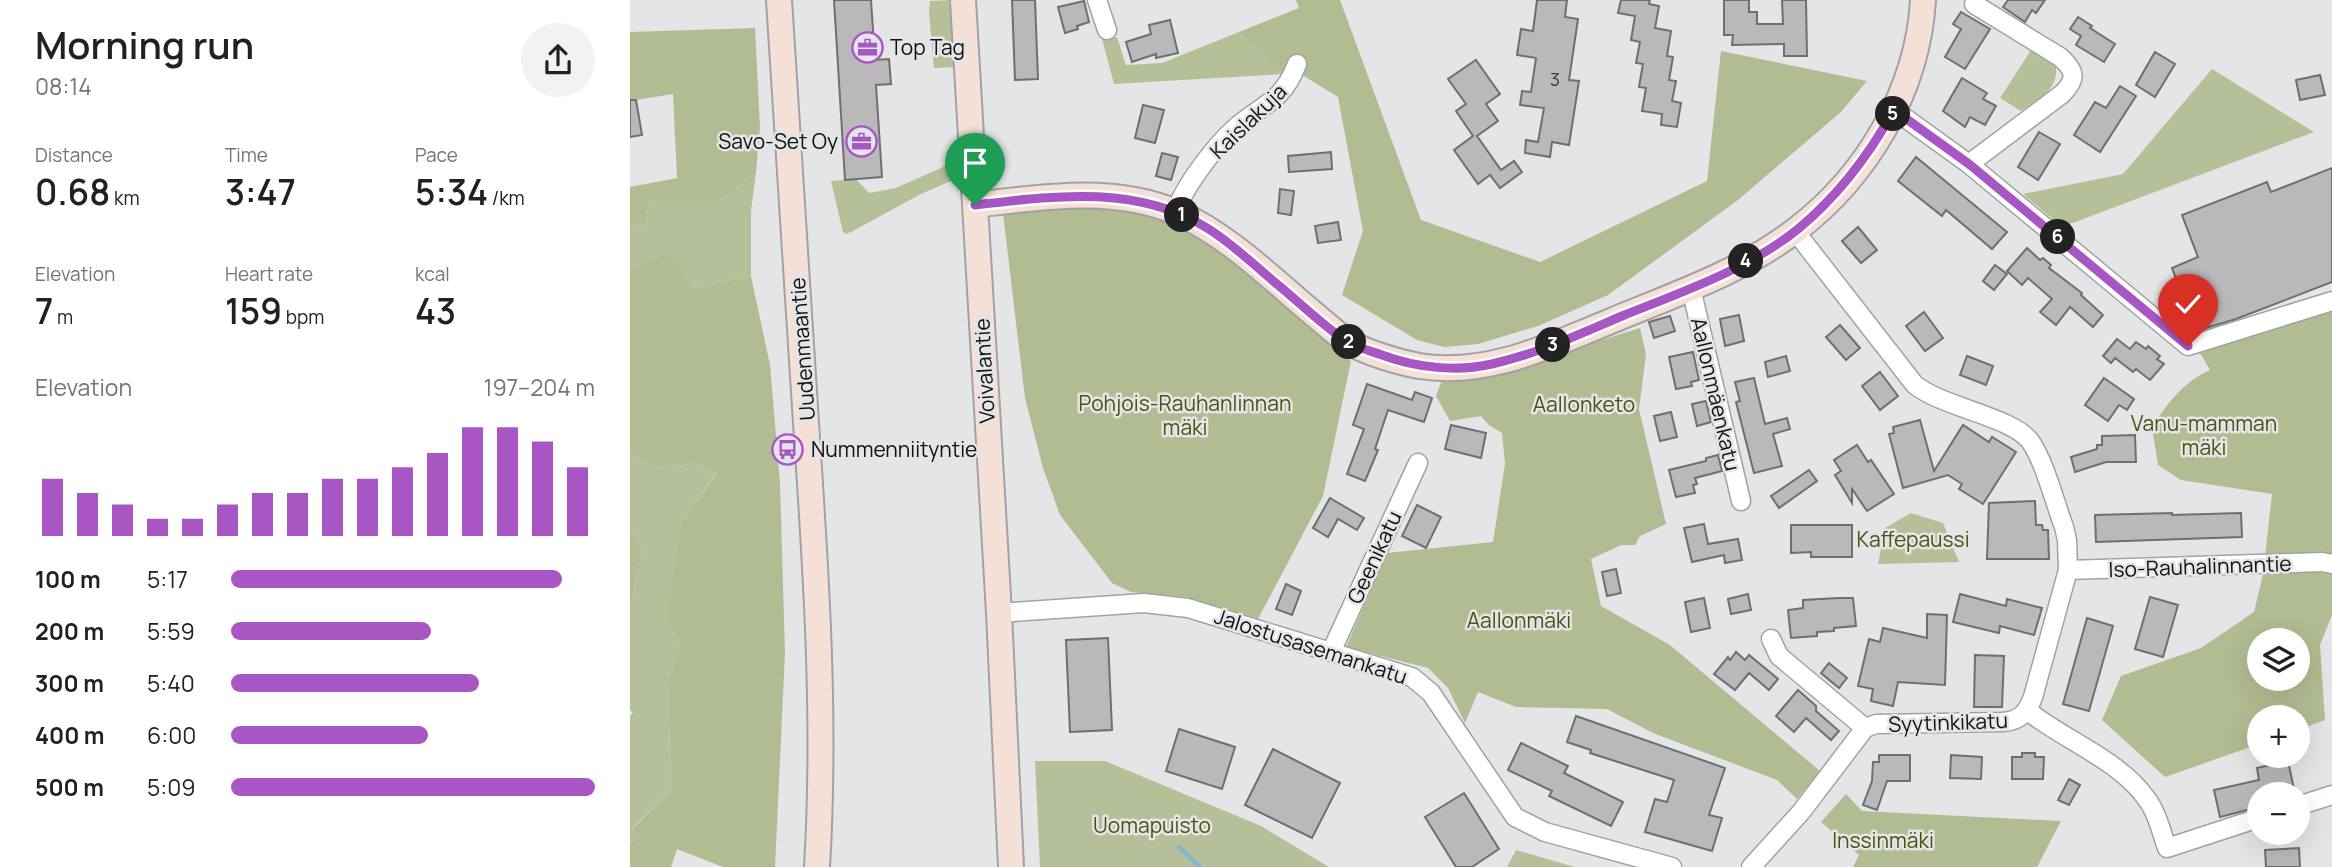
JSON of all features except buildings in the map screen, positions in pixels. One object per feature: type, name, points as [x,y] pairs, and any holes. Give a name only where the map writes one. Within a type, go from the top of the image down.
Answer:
[{"type":"street","name":"Uudenmaantie","points":[[779,0],[815,547],[821,796],[817,867]]},
{"type":"street","name":"Voivalantie","points":[[963,0],[1011,867]]},
{"type":"street","points":[[1097,0],[1107,30]]},
{"type":"street","points":[[975,205],[1084,195],[1130,198],[1176,212],[1209,228],[1348,342],[1419,366],[1458,368],[1492,364],[1552,346],[1691,288],[1741,264],[1795,231],[1852,174],[1877,142],[1912,67],[1919,40],[1923,0]]},
{"type":"street","points":[[1969,164],[2062,94],[2071,85],[2073,75],[2070,65],[2060,57],[1974,4]]},
{"type":"street","name":"Kaislakuja","points":[[1176,212],[1179,201],[1218,146],[1241,123],[1278,97],[1292,78],[1297,64]]},
{"type":"street","points":[[1894,110],[1969,164],[2188,346],[2332,301]]},
{"type":"street","points":[[1795,231],[1915,385],[1940,401],[2016,429],[2031,442],[2064,527],[2068,570],[2028,711],[2044,724],[2120,771],[2134,784],[2147,798],[2156,815],[2167,848],[2247,822]]},
{"type":"street","name":"Aallonmäenkatu","points":[[1691,288],[1741,501]]},
{"type":"street","name":"Geenikatu","points":[[1331,652],[1418,463]]},
{"type":"street","name":"Iso-Rauhalinnantie","points":[[2068,570],[2322,562],[2332,564]]},
{"type":"street","name":"Jalostusasemankatu","points":[[999,613],[1159,604],[1205,612],[1398,672],[1423,684],[1515,817],[1545,832],[1672,867]]},
{"type":"street","points":[[1751,867],[1801,812],[1865,729],[1779,656],[1771,639]]},
{"type":"street","name":"Syytinkikatu","points":[[1865,729],[1876,724],[2012,722],[2028,711]]},
{"type":"street","points":[[2310,802],[2332,795]]},
{"type":"green space","points":[[952,0],[957,67],[934,68],[930,1]]},
{"type":"green space","points":[[1296,0],[1340,0],[1421,220],[1540,262],[1707,181],[1721,51],[1867,81],[1841,112],[1738,200],[1608,295],[1538,326],[1478,344],[1444,347],[1417,340],[1342,295],[1363,231],[1338,97],[1304,76],[1283,74],[1239,32],[1299,8]]},
{"type":"green space","points":[[755,28],[760,127],[756,172],[723,199],[649,199],[646,224],[630,227],[630,187],[677,178],[673,94],[630,101],[630,32]]},
{"type":"green space","points":[[1239,32],[1283,74],[1114,84],[1102,39],[1117,37],[1126,65],[1162,63]]},
{"type":"green space","points":[[2031,50],[2056,67],[2056,75],[2051,88],[2021,111],[2000,98]]},
{"type":"green space","points":[[2212,69],[2314,132],[2062,227],[2023,194],[2123,174]]},
{"type":"green space","points":[[959,147],[960,177],[921,194],[851,232],[843,232],[831,181],[856,179],[869,193],[896,188],[943,167],[948,162],[950,148]]},
{"type":"green space","points":[[756,172],[751,211],[751,276],[692,288],[630,271],[630,227],[646,224],[649,199],[723,199]]},
{"type":"green space","name":"Pohjois-Rauhanlinnan mäki","points":[[1084,195],[1209,228],[1351,361],[1323,496],[1258,619],[1187,597],[1131,592],[1112,583],[1060,515],[1043,468],[1025,398],[1002,205]]},
{"type":"green space","points":[[669,254],[692,288],[751,276],[770,365],[780,483],[785,653],[775,867],[723,867],[677,849],[671,867],[630,867],[630,843],[639,837],[633,828],[671,790],[668,684],[681,642],[667,617],[682,521],[717,473],[696,463],[660,468],[630,454],[630,271]]},
{"type":"green space","name":"Vanu-mamman mäki","points":[[2332,307],[2332,615],[2320,645],[2325,720],[2310,726],[2310,705],[2247,705],[2247,748],[2165,777],[2102,720],[2121,676],[2201,648],[2254,612],[2263,574],[2272,494],[2181,480],[2158,465],[2152,427],[2184,387],[2210,370],[2200,353]]},
{"type":"green space","name":"Aallonmäki","points":[[1640,328],[1646,354],[1639,409],[1666,524],[1640,536],[1635,545],[1621,545],[1591,559],[1601,606],[1670,645],[1820,771],[1797,799],[1777,780],[1653,733],[1607,709],[1516,707],[1478,692],[1465,723],[1448,688],[1428,668],[1346,647],[1387,553],[1493,542],[1505,464],[1502,433],[1481,416],[1450,421],[1436,396],[1443,377],[1494,374],[1539,364]]},
{"type":"green space","points":[[630,454],[660,468],[696,463],[717,472],[682,521],[681,642],[668,685],[671,790],[633,827],[639,837],[630,843],[630,716],[633,713],[630,710],[630,611],[643,548],[630,527]]},
{"type":"green space","name":"Kaffepaussi","points":[[1911,513],[1943,523],[1959,562],[1878,564],[1885,528]]},
{"type":"green space","points":[[630,527],[643,548],[630,611]]},
{"type":"green space","name":"Uomapuisto","points":[[1035,761],[1105,761],[1261,826],[1329,867],[1040,867]]},
{"type":"green space","name":"Inssinmäki","points":[[1846,794],[1862,811],[2061,821],[2037,867],[1853,867],[1859,855],[1821,822]]},
{"type":"green space","points":[[1516,850],[1575,867],[1507,867]]},
{"type":"waterway","points":[[1179,847],[1200,867]]},
{"type":"place","name":"Top Tag","points":[[867,47]]},
{"type":"place","name":"Savo-Set Oy","points":[[861,141]]},
{"type":"place","name":"Nummenniityntie","points":[[788,449]]},
{"type":"route","points":[[975,205],[1084,195],[1130,198],[1176,212],[1209,228],[1348,342],[1419,366],[1458,368],[1492,364],[1552,346],[1691,288],[1767,249],[1810,219],[1852,174],[1877,142],[1894,110],[1969,164],[2188,346]]},
{"type":"park label","name":"Aallonketo","points":[[1584,404]]}]
